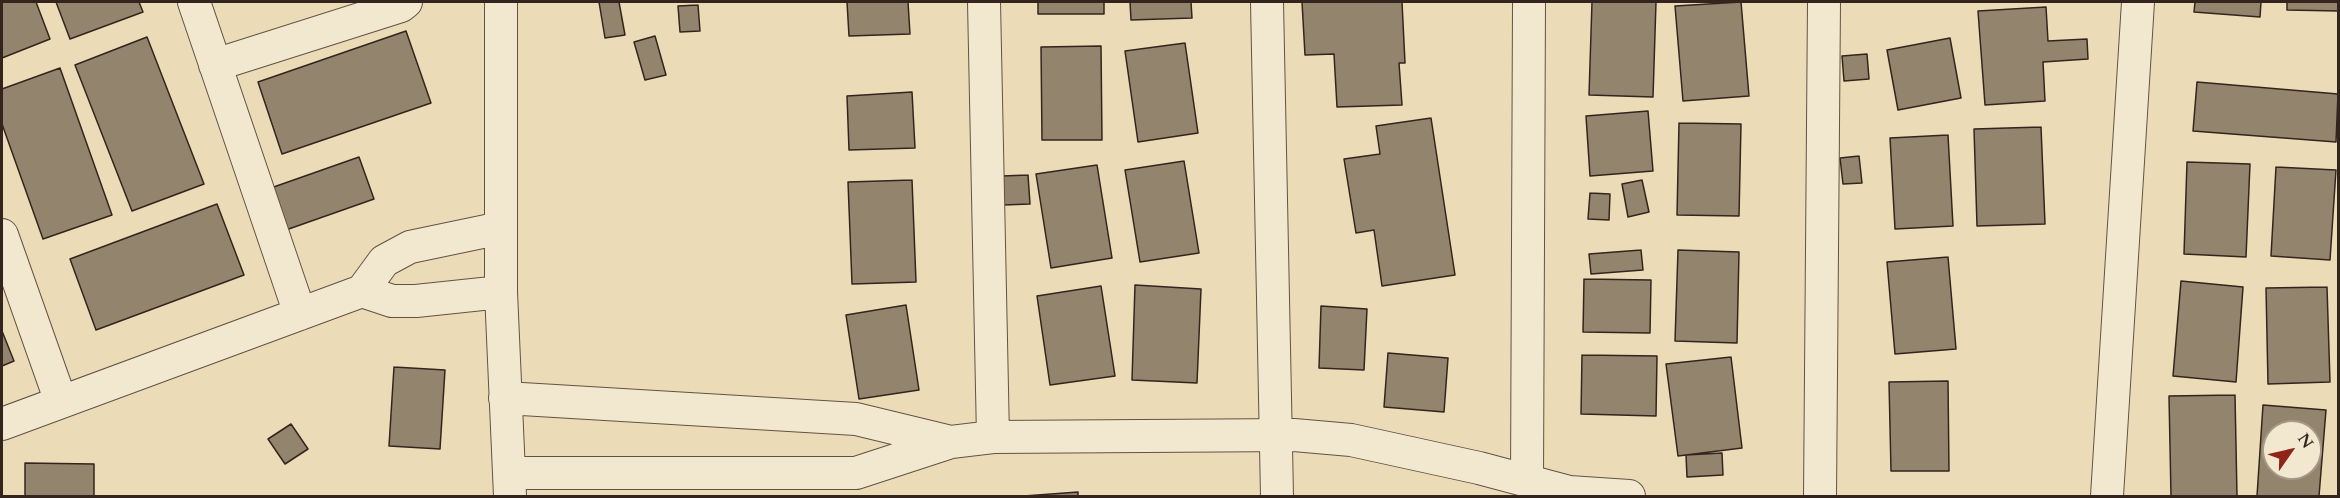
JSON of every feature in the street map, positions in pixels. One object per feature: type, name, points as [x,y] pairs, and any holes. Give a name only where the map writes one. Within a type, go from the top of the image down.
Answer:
[{"type":"street","points":[[194,2],[300,314]]},
{"type":"street","points":[[215,64],[401,6],[406,2]]},
{"type":"street","points":[[501,2],[501,292],[509,485],[856,473],[951,442],[993,436],[1275,435],[1351,440],[1479,468],[1569,492],[1629,496]]},
{"type":"street","points":[[984,2],[993,436]]},
{"type":"street","points":[[1267,2],[1277,496]]},
{"type":"street","points":[[1527,481],[1529,2]]},
{"type":"street","points":[[1820,496],[1824,2]]},
{"type":"street","points":[[2107,496],[2138,2]]},
{"type":"street","points":[[2,424],[362,291],[384,261],[410,247],[501,228]]},
{"type":"street","points":[[2,235],[61,402]]},
{"type":"street","points":[[362,291],[392,301],[416,301],[501,292]]},
{"type":"street","points":[[506,398],[856,419],[951,442]]},
{"type":"building","points":[[2,2],[36,2],[50,39],[2,58]]},
{"type":"building","points":[[56,2],[139,2],[143,12],[70,39]]},
{"type":"building","points":[[599,2],[619,2],[625,35],[605,38]]},
{"type":"building","points":[[847,2],[908,2],[910,34],[849,36]]},
{"type":"building","points":[[1038,2],[1104,2],[1104,14],[1038,14]]},
{"type":"building","points":[[1130,2],[1191,2],[1192,18],[1131,20]]},
{"type":"building","points":[[1302,2],[1402,2],[1405,63],[1399,63],[1402,105],[1337,107],[1334,54],[1305,55]]},
{"type":"building","points":[[1592,2],[1656,2],[1653,97],[1589,95]]},
{"type":"building","points":[[1741,2],[1749,96],[1683,101],[1675,6]]},
{"type":"building","points":[[2195,2],[2261,2],[2260,17],[2194,12]]},
{"type":"building","points":[[2287,2],[2338,2],[2338,11],[2287,10]]},
{"type":"building","points":[[698,5],[700,31],[680,32],[678,6]]},
{"type":"building","points":[[2046,7],[2048,41],[2087,39],[2088,59],[2043,62],[2045,101],[1985,105],[1978,11]]},
{"type":"building","points":[[406,31],[431,103],[282,154],[258,82]]},
{"type":"building","points":[[655,36],[666,75],[645,80],[634,42]]},
{"type":"building","points":[[147,37],[204,184],[132,211],[75,65]]},
{"type":"building","points":[[1950,38],[1961,98],[1898,110],[1887,50]]},
{"type":"building","points":[[1185,43],[1198,133],[1138,142],[1125,51]]},
{"type":"building","points":[[1101,46],[1102,140],[1042,140],[1041,47]]},
{"type":"building","points":[[1867,54],[1869,79],[1844,81],[1842,56]]},
{"type":"building","points":[[60,68],[112,215],[43,239],[2,124],[2,89]]},
{"type":"building","points":[[2197,82],[2338,94],[2336,142],[2193,131]]},
{"type":"building","points":[[912,92],[915,148],[849,150],[847,96]]},
{"type":"building","points":[[1648,111],[1653,171],[1590,176],[1586,116]]},
{"type":"building","points":[[1431,118],[1455,275],[1382,286],[1374,230],[1356,233],[1344,159],[1380,154],[1376,126]]},
{"type":"building","points":[[1679,123],[1741,124],[1739,216],[1677,215]]},
{"type":"building","points":[[2041,127],[2045,224],[1977,226],[1974,129]]},
{"type":"building","points":[[1948,135],[1953,226],[1895,229],[1890,138]]},
{"type":"building","points":[[1859,156],[1862,183],[1843,184],[1840,158]]},
{"type":"building","points":[[359,157],[374,199],[283,231],[268,189]]},
{"type":"building","points":[[1184,161],[1199,253],[1140,262],[1125,170]]},
{"type":"building","points":[[2187,162],[2250,164],[2246,257],[2184,254]]},
{"type":"building","points":[[1097,165],[1112,258],[1051,268],[1036,174]]},
{"type":"building","points":[[2276,167],[2336,170],[2330,260],[2271,256]]},
{"type":"building","points":[[1028,175],[1030,204],[1003,205],[1002,176]]},
{"type":"building","points":[[912,180],[916,282],[852,284],[848,182]]},
{"type":"building","points":[[1642,180],[1649,212],[1628,217],[1622,184]]},
{"type":"building","points":[[1590,193],[1610,194],[1609,220],[1588,219]]},
{"type":"building","points":[[217,204],[244,275],[96,330],[70,259]]},
{"type":"building","points":[[1641,250],[1643,270],[1591,274],[1589,254]]},
{"type":"building","points":[[1678,250],[1739,252],[1737,343],[1675,341]]},
{"type":"building","points":[[1948,257],[1956,349],[1895,354],[1887,262]]},
{"type":"building","points":[[1584,279],[1651,280],[1650,333],[1583,332]]},
{"type":"building","points":[[2181,281],[2243,287],[2236,382],[2173,376]]},
{"type":"building","points":[[1135,285],[1201,289],[1197,383],[1132,380]]},
{"type":"building","points":[[1101,286],[1115,376],[1050,385],[1037,296]]},
{"type":"building","points":[[2327,287],[2330,382],[2268,384],[2266,288]]},
{"type":"building","points":[[906,305],[919,390],[859,399],[846,315]]},
{"type":"building","points":[[1321,306],[1367,309],[1364,370],[1319,368]]},
{"type":"building","points":[[2,331],[14,361],[2,366]]},
{"type":"building","points":[[1388,353],[1448,358],[1444,412],[1384,407]]},
{"type":"building","points":[[1582,355],[1657,356],[1656,416],[1581,414]]},
{"type":"building","points":[[1731,357],[1742,448],[1678,456],[1666,364]]},
{"type":"building","points":[[394,367],[445,370],[440,449],[389,446]]},
{"type":"building","points":[[1948,381],[1949,471],[1891,471],[1889,382]]},
{"type":"building","points":[[2235,395],[2237,496],[2171,496],[2169,396]]},
{"type":"building","points":[[2263,405],[2326,410],[2322,459],[2322,420],[2262,420]]},
{"type":"building","points":[[2262,420],[2262,480],[2320,480],[2319,496],[2257,496]]},
{"type":"building","points":[[291,424],[308,449],[285,464],[268,439]]},
{"type":"building","points":[[1722,453],[1723,475],[1687,477],[1686,455]]},
{"type":"building","points":[[25,463],[94,464],[94,496],[25,496]]},
{"type":"building","points":[[1078,492],[1078,496],[1024,496]]}]
